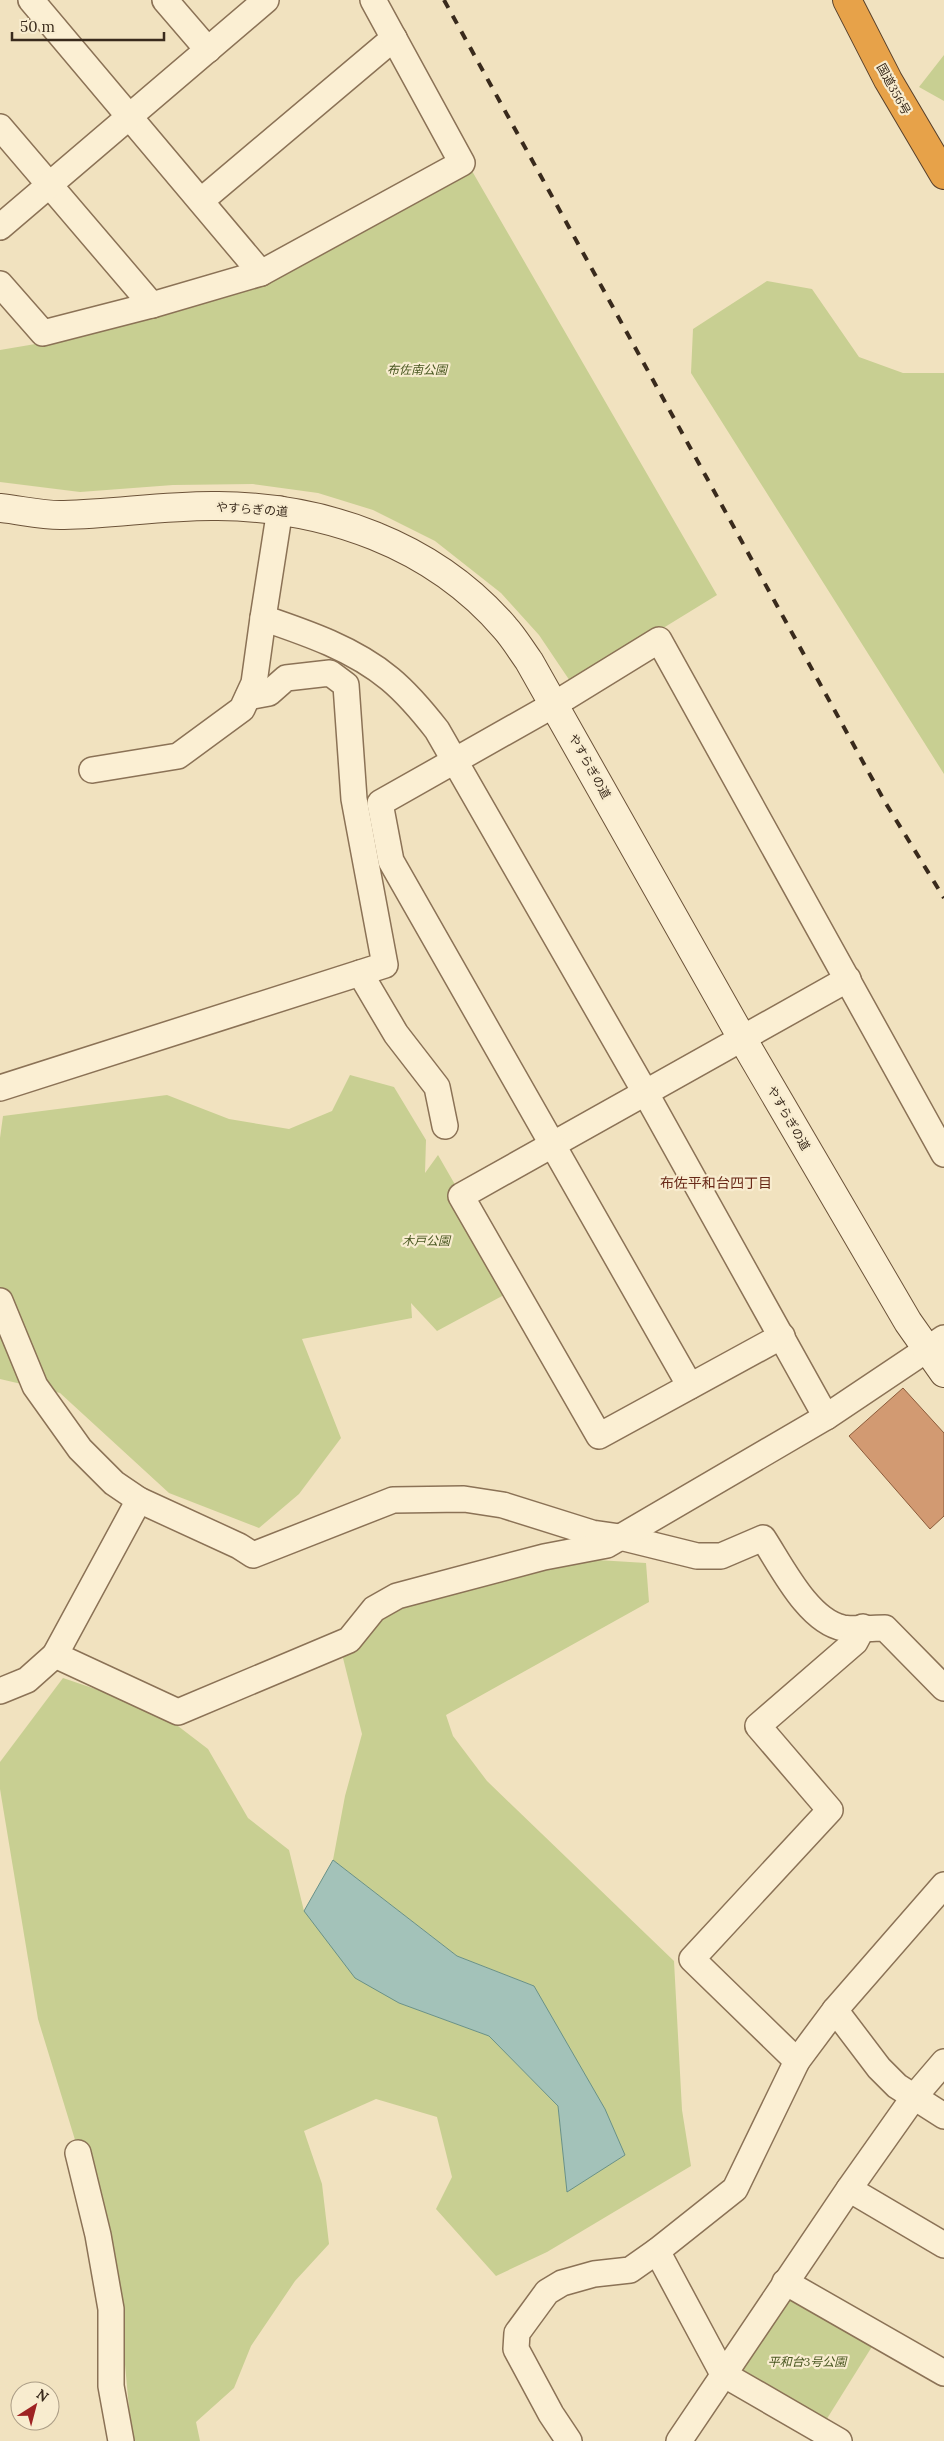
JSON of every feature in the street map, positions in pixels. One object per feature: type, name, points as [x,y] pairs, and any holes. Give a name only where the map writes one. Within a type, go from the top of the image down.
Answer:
[{"type":"highway","name":"国道356号","points":[[847,0],[888,80],[944,176]]},
{"type":"street","points":[[31,0],[202,200],[261,273]]},
{"type":"street","points":[[165,0],[208,50]]},
{"type":"street","points":[[0,227],[266,0]]},
{"type":"street","points":[[0,284],[42,333],[152,305],[261,273],[462,163],[373,0]]},
{"type":"street","points":[[202,200],[394,38]]},
{"type":"street","points":[[0,127],[152,305]]},
{"type":"street","name":"やすらぎの道","points":[[0,508],[62,515],[217,506],[280,509],[322,517],[366,531],[408,551],[458,583],[504,627],[530,661],[742,1038],[935,1344],[944,1372]]},
{"type":"street","points":[[92,770],[178,756],[242,709],[254,683],[280,509]]},
{"type":"street","points":[[263,618],[314,636],[347,651],[390,678],[418,705],[437,730],[645,1092],[826,1417]]},
{"type":"street","points":[[690,1386],[392,861],[380,803],[555,704],[659,640],[944,1154]]},
{"type":"street","points":[[0,1088],[385,965],[354,800],[346,685],[330,673],[286,678],[269,693],[248,697]]},
{"type":"street","points":[[360,973],[396,1034],[437,1087],[444,1126]]},
{"type":"street","points":[[782,1336],[599,1436],[461,1196],[848,979]]},
{"type":"street","points":[[0,1301],[35,1386],[80,1449],[114,1483],[139,1500],[239,1546],[253,1555],[393,1500],[464,1500],[503,1504],[592,1533],[697,1556],[721,1556],[763,1538],[813,1612],[826,1621],[844,1628],[885,1628],[944,1688]]},
{"type":"street","points":[[55,1655],[178,1712],[349,1640],[374,1609],[397,1596],[544,1557],[607,1545],[826,1417],[935,1344]]},
{"type":"street","points":[[0,1691],[28,1680],[55,1655],[139,1500]]},
{"type":"street","points":[[797,2061],[692,1959],[830,1810],[758,1726],[855,1642],[863,1627]]},
{"type":"street","points":[[569,2441],[551,2414],[516,2349],[517,2333],[547,2292],[562,2283],[594,2274],[630,2270],[735,2189],[797,2061],[835,2010],[944,1885]]},
{"type":"street","points":[[835,2010],[879,2068],[897,2086],[944,2116]]},
{"type":"street","points":[[679,2441],[849,2189],[914,2097],[944,2062]]},
{"type":"street","points":[[78,2153],[98,2235],[111,2309],[111,2386],[121,2441]]},
{"type":"street","points":[[849,2189],[944,2245]]},
{"type":"street","points":[[657,2251],[723,2374],[839,2441]]},
{"type":"street","points":[[785,2282],[944,2373]]},
{"type":"green space","points":[[944,55],[944,101],[919,87]]},
{"type":"green space","name":"布佐南公園","points":[[472,171],[717,595],[572,684],[539,635],[501,593],[435,541],[373,510],[318,493],[253,484],[173,485],[80,492],[0,482],[0,350],[53,341],[272,281]]},
{"type":"green space","points":[[767,281],[812,289],[859,357],[903,373],[944,373],[944,774],[691,373],[693,329]]},
{"type":"green space","name":"木戸公園","points":[[350,1075],[394,1087],[426,1140],[425,1173],[438,1155],[515,1289],[437,1331],[411,1303],[412,1318],[302,1339],[341,1438],[299,1494],[259,1528],[169,1493],[60,1393],[0,1379],[0,1138],[3,1116],[167,1095],[229,1119],[289,1129],[332,1111]]},
{"type":"green space","points":[[501,1554],[646,1563],[649,1602],[446,1715],[453,1736],[487,1781],[674,1961],[682,2110],[691,2166],[547,2252],[496,2276],[436,2209],[452,2177],[437,2117],[376,2099],[304,2131],[322,2184],[329,2244],[295,2281],[251,2346],[234,2388],[196,2422],[200,2441],[132,2441],[117,2277],[38,2019],[0,1789],[0,1762],[63,1678],[157,1710],[208,1749],[248,1818],[289,1850],[304,1911],[399,2003],[489,2036],[558,2106],[567,2191],[625,2155],[534,1986],[457,1956],[333,1860],[345,1796],[362,1734],[343,1658],[394,1588]]},
{"type":"green space","name":"平和台3号公園","points":[[793,2299],[873,2345],[823,2425],[739,2370],[785,2300]]},
{"type":"water","points":[[333,1860],[457,1956],[534,1986],[605,2109],[625,2155],[567,2192],[558,2106],[489,2036],[399,2003],[355,1978],[304,1911]]},
{"type":"building","points":[[903,1388],[944,1433],[944,1516],[930,1529],[849,1436]]},
{"type":"railway","points":[[444,0],[885,802],[944,898]]},
{"type":"district","name":"布佐平和台四丁目","points":[[716,1183]]}]
